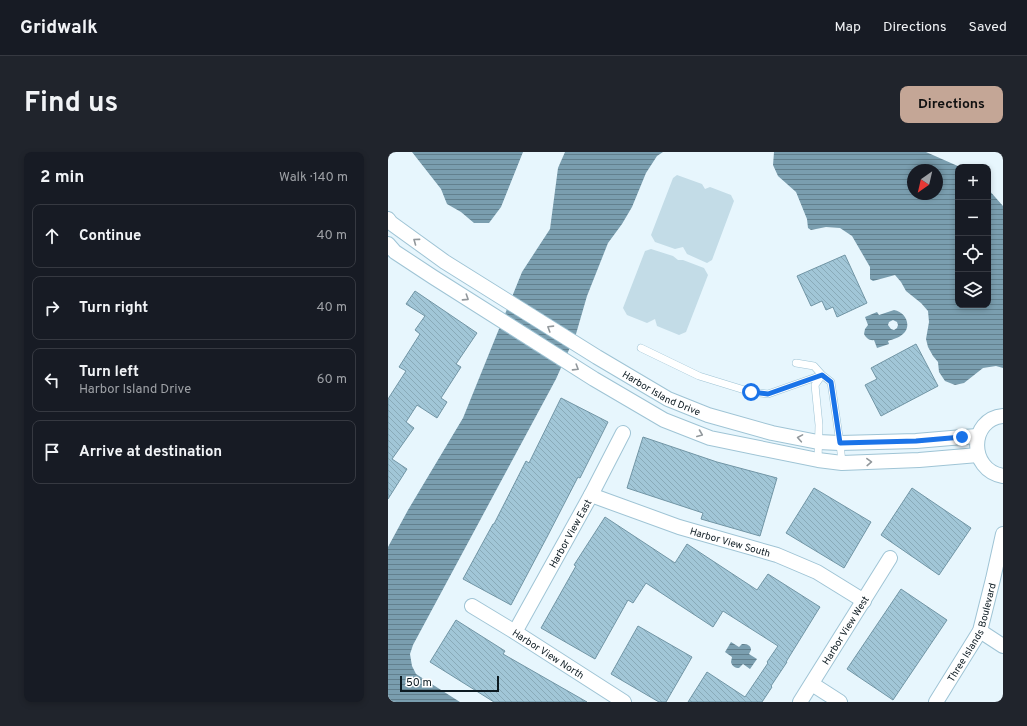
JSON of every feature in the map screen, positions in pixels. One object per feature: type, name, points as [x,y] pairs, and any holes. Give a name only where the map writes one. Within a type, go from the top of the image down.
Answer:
[{"type":"street","name":"Harbor Island Drive","points":[[388,219],[445,262],[597,357],[668,398],[708,415],[772,434],[818,442],[840,443],[916,441],[978,436]]},
{"type":"street","name":"Harbor Island Drive","points":[[388,244],[395,252],[433,277],[594,379],[664,420],[710,438],[818,460],[842,463],[919,460],[978,455]]},
{"type":"street","points":[[1003,416],[991,420],[983,426],[978,436],[976,445],[978,455],[982,463],[997,475],[1003,476]]},
{"type":"street","name":"Harbor View East","points":[[515,632],[591,495],[623,433]]},
{"type":"street","name":"Harbor View South","points":[[591,495],[679,527],[777,555],[816,572],[864,601]]},
{"type":"street","name":"Three Islands Boulevard","points":[[936,702],[980,631],[1003,534]]},
{"type":"street","name":"Harbor View West","points":[[800,702],[890,558]]},
{"type":"street","name":"Harbor View North","points":[[472,606],[624,702]]},
{"type":"street","points":[[980,631],[1003,646]]},
{"type":"street","points":[[812,684],[840,702]]},
{"type":"lane","points":[[641,348],[699,376],[751,392],[768,394],[822,375]]},
{"type":"lane","points":[[796,363],[814,366],[831,382],[842,463]]},
{"type":"lane","points":[[818,460],[819,425],[815,385],[822,375]]},
{"type":"shaded area","points":[[412,152],[523,152],[501,207],[489,223],[474,223],[461,212],[447,204],[441,189]]},
{"type":"shaded area","points":[[565,152],[663,152],[657,156],[646,173],[632,207],[608,243],[587,296],[576,334],[556,379],[413,645],[410,654],[412,666],[416,674],[460,702],[388,702],[388,547],[408,510],[463,418],[522,272],[550,229],[558,168]]},
{"type":"shaded area","points":[[774,152],[926,152],[955,165],[955,308],[991,308],[991,192],[1003,206],[1003,368],[996,366],[983,368],[964,383],[955,385],[945,381],[939,372],[938,362],[928,347],[926,339],[929,322],[928,311],[921,303],[906,291],[895,275],[873,281],[870,279],[870,267],[852,236],[840,228],[826,227],[811,230],[808,228],[807,219],[796,192],[778,176],[773,165]]},
{"type":"shaded area","points":[[677,175],[702,184],[705,189],[710,187],[731,195],[734,201],[712,260],[707,263],[687,254],[683,247],[675,249],[655,242],[651,235],[673,178]]},
{"type":"shaded area","points":[[651,249],[673,256],[678,260],[683,260],[704,268],[708,275],[686,332],[679,335],[657,326],[655,319],[647,323],[627,315],[623,308],[645,251]]},
{"type":"shaded area","points":[[894,310],[898,311],[904,316],[907,327],[906,331],[901,335],[888,341],[889,344],[877,348],[874,340],[868,339],[864,334],[868,325],[865,317],[877,312],[879,315]],"holes":[[[893,320],[897,322],[897,328],[894,330],[888,325],[889,322]]]},
{"type":"shaded area","points":[[731,642],[739,647],[742,644],[750,647],[751,650],[749,654],[757,659],[750,669],[743,664],[739,668],[732,665],[732,657],[725,652]]},
{"type":"building","points":[[845,255],[867,303],[837,317],[833,307],[826,310],[822,301],[811,306],[797,276]]},
{"type":"building","points":[[415,291],[477,333],[456,364],[461,367],[441,398],[447,402],[437,418],[417,405],[406,422],[414,428],[392,459],[407,469],[388,499],[388,399],[406,371],[399,367],[420,334],[415,330],[425,316],[406,304]]},
{"type":"building","points":[[916,344],[938,386],[881,416],[865,385],[877,379],[871,368]]},
{"type":"building","points":[[561,398],[608,422],[580,478],[578,477],[511,605],[463,579],[494,524],[526,461],[529,463]]},
{"type":"building","points":[[643,437],[717,462],[777,478],[760,536],[701,519],[703,513],[627,488]]},
{"type":"building","points":[[814,488],[871,522],[844,568],[786,533]]},
{"type":"building","points":[[912,488],[971,528],[939,575],[881,535]]},
{"type":"building","points":[[605,517],[675,563],[687,544],[757,590],[768,574],[820,607],[762,702],[688,702],[707,672],[745,697],[778,646],[723,611],[713,627],[646,583],[633,603],[628,600],[595,659],[541,628],[576,566],[574,565]]},
{"type":"building","points":[[901,589],[947,620],[893,700],[847,669]]},
{"type":"building","points":[[456,620],[505,651],[503,654],[587,702],[494,702],[430,662]]},
{"type":"building","points":[[638,626],[692,657],[666,702],[659,702],[611,674]]},
{"type":"route","points":[[751,392],[768,394],[822,375],[831,382],[840,443],[916,441],[962,437]]}]
